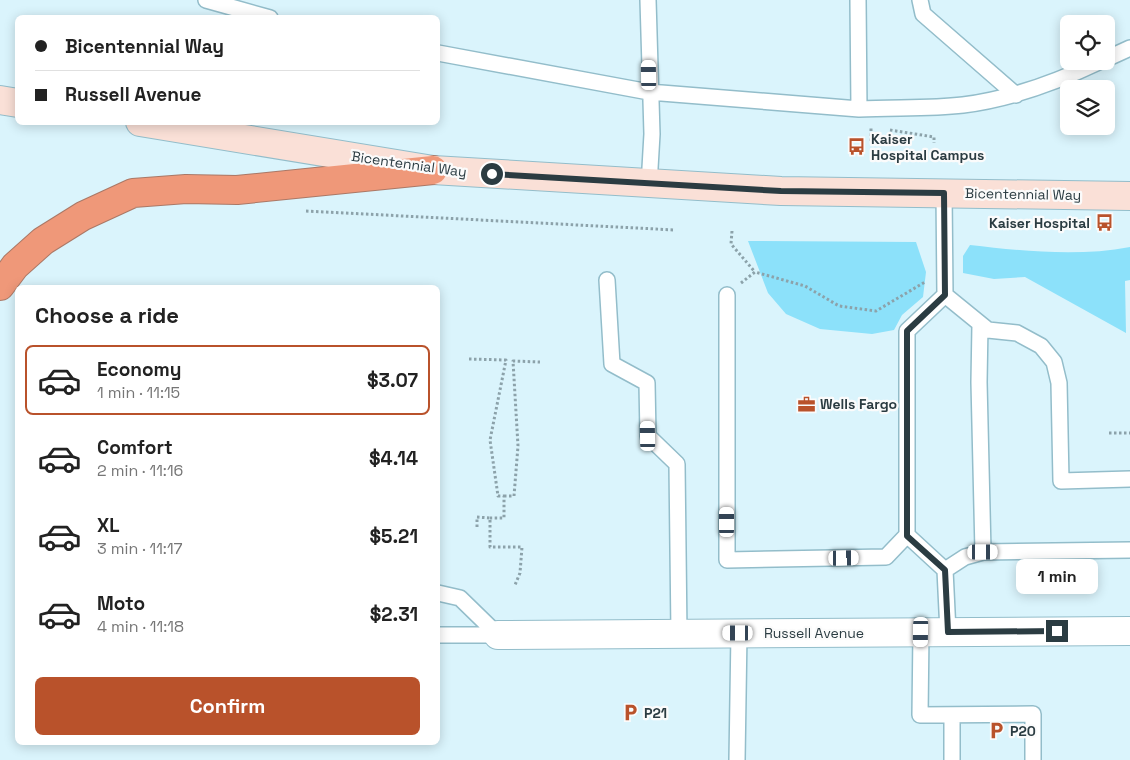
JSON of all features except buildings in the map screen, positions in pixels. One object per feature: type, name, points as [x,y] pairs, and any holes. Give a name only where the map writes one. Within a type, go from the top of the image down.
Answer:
[{"type":"highway","points":[[0,286],[15,266],[43,241],[83,216],[133,193],[186,189],[237,190],[433,170]]},
{"type":"main road","points":[[0,100],[15,102]]},
{"type":"main road","name":"Bicentennial Way","points":[[158,125],[433,170],[649,185],[781,191],[1130,196]]},
{"type":"street","name":"Russell Avenue","points":[[498,635],[1130,631]]},
{"type":"lane","points":[[206,0],[259,15]]},
{"type":"lane","points":[[648,0],[649,92],[652,134],[649,185]]},
{"type":"lane","points":[[858,0],[859,108]]},
{"type":"lane","points":[[920,0],[923,14],[1016,95]]},
{"type":"lane","points":[[1115,55],[1130,48]]},
{"type":"lane","points":[[440,53],[649,92],[859,108],[962,105],[1016,95],[1054,83],[1082,70]]},
{"type":"lane","points":[[727,295],[727,560],[886,557],[907,536],[907,331],[945,295],[944,193]]},
{"type":"lane","points":[[607,280],[612,364],[647,383],[648,436],[677,464],[679,634]]},
{"type":"lane","points":[[945,295],[988,330],[1017,333],[1041,346],[1054,362],[1059,383],[1061,480],[1130,480]]},
{"type":"lane","points":[[980,325],[979,382],[983,552]]},
{"type":"lane","points":[[907,536],[945,570],[948,632]]},
{"type":"lane","points":[[945,570],[965,557],[983,552],[1130,550]]},
{"type":"lane","points":[[440,593],[460,598],[498,635]]},
{"type":"lane","points":[[921,632],[920,715],[1033,714],[1032,760]]},
{"type":"lane","points":[[737,760],[738,633]]},
{"type":"lane","points":[[440,635],[498,635]]},
{"type":"lane","points":[[952,715],[952,760]]},
{"type":"path","points":[[880,128],[934,137],[934,143]]},
{"type":"path","points":[[871,129],[871,141]]},
{"type":"path","points":[[305,211],[675,230]]},
{"type":"path","points":[[732,231],[731,244],[755,272],[805,286],[839,306],[876,311],[927,280]]},
{"type":"path","points":[[727,295],[755,272]]},
{"type":"path","points":[[469,360],[540,362]]},
{"type":"path","points":[[506,360],[490,440],[498,496],[514,496],[518,446],[514,361]]},
{"type":"path","points":[[1109,433],[1130,433]]},
{"type":"path","points":[[477,527],[477,517],[504,518],[504,496]]},
{"type":"path","points":[[490,518],[490,547],[522,547],[520,573],[515,585]]},
{"type":"shaded area","points":[[748,241],[916,242],[926,272],[923,297],[902,315],[894,330],[872,334],[820,329],[786,314],[768,293]]},
{"type":"shaded area","points":[[970,245],[1030,251],[1070,252],[1090,252],[1130,247],[1130,280],[1125,281],[1126,333],[1025,277],[994,279],[963,273],[963,256]]},
{"type":"place","name":"Kaiser Hospital Campus","points":[[857,147]]},
{"type":"place","name":"Kaiser Hospital","points":[[1104,223]]},
{"type":"place","name":"Wells Fargo","points":[[806,404]]},
{"type":"place","name":"P21","points":[[630,713]]},
{"type":"place","name":"P20","points":[[996,731]]},
{"type":"route","points":[[492,174],[649,185],[781,191],[944,193],[945,295],[907,331],[907,536],[945,570],[948,632],[1057,631]]}]
